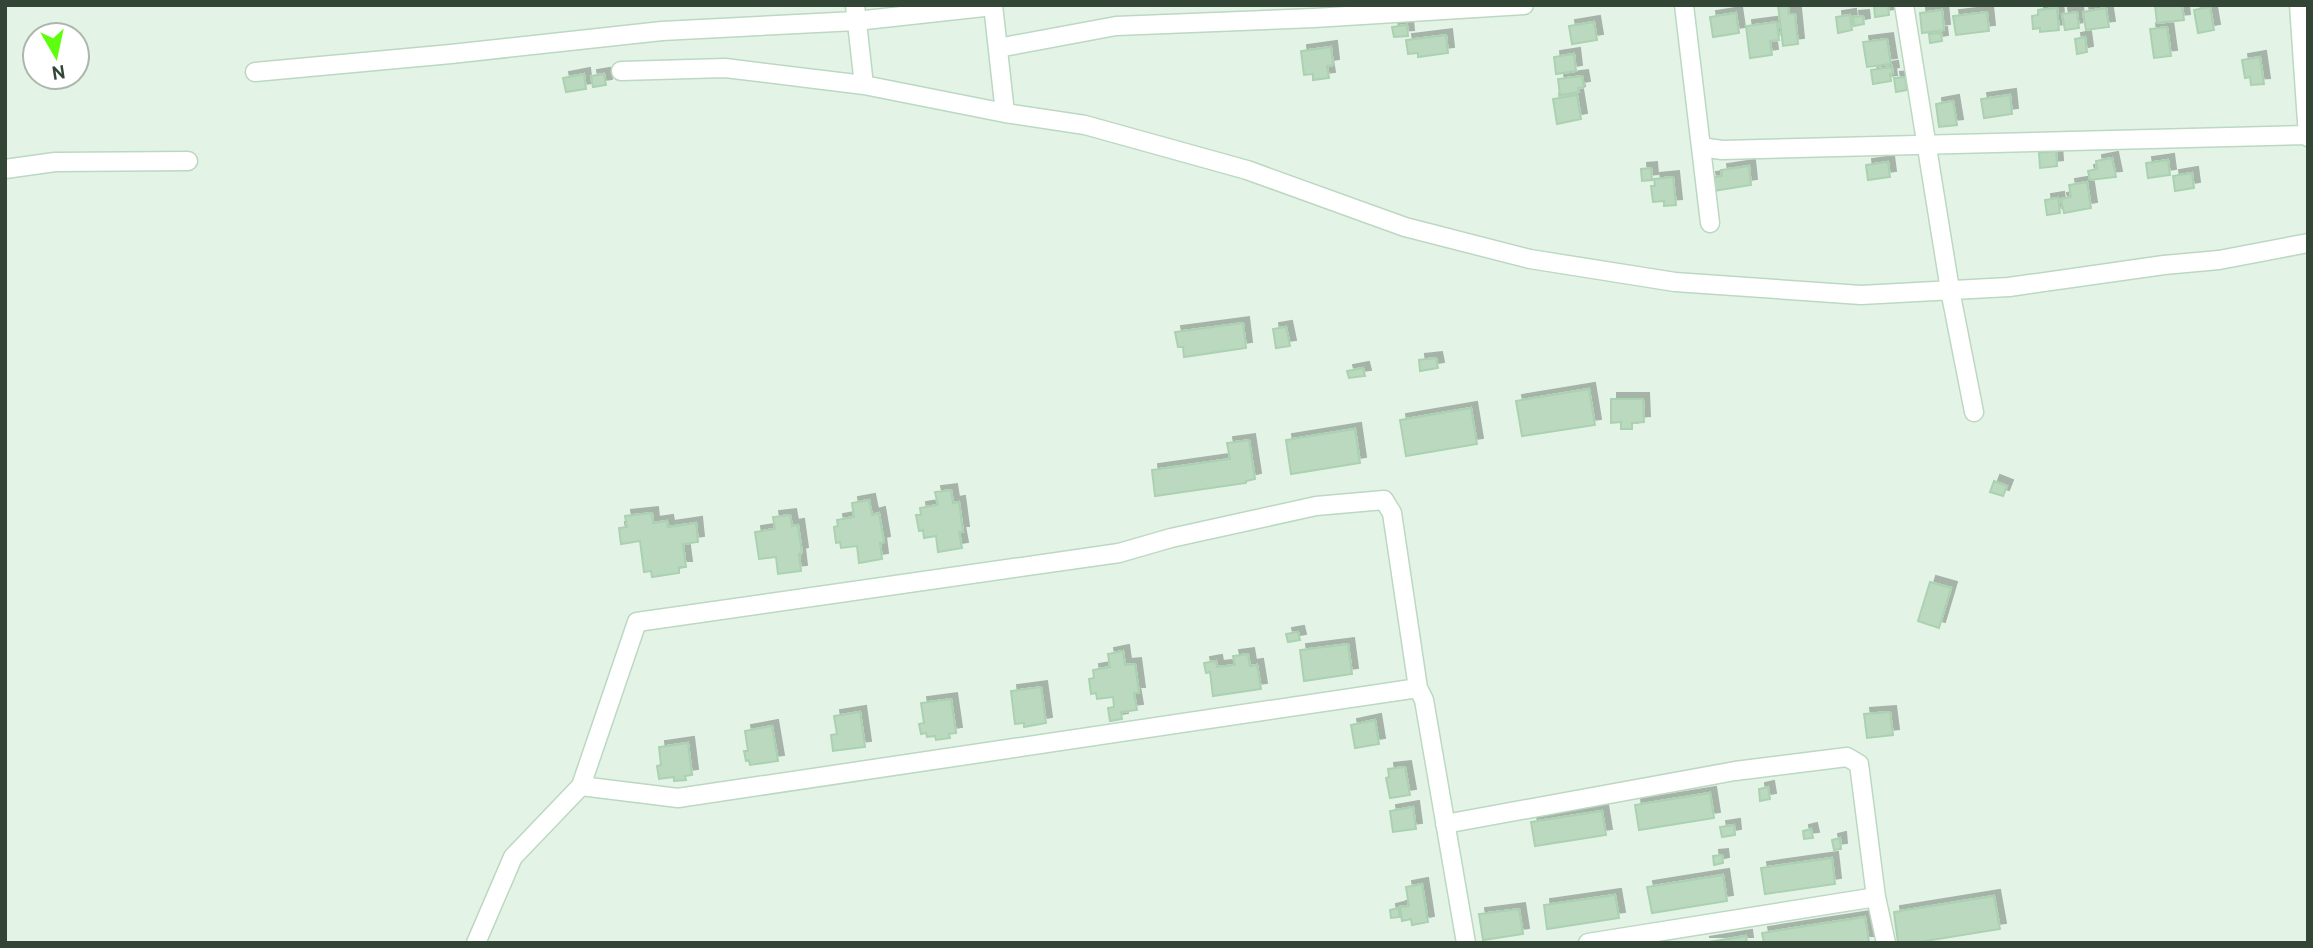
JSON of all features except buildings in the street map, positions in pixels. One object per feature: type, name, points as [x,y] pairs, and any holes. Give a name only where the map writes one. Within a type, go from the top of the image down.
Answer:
[{"type":"street","points":[[998,48],[1116,26],[1314,18],[1457,7],[1524,5]]},
{"type":"street","points":[[1684,5],[1710,223]]},
{"type":"street","points":[[1904,5],[1950,290],[1974,412]]},
{"type":"street","points":[[1701,147],[1722,150],[2307,136],[2299,5]]},
{"type":"street","points":[[254,72],[855,13],[993,6],[1005,113]]},
{"type":"street","points":[[855,13],[864,85]]},
{"type":"street","points":[[621,71],[724,68],[864,85],[1005,113],[1085,125],[1247,170],[1405,227],[1530,258],[1675,282],[1861,295],[2010,287],[2219,260],[2308,243]]},
{"type":"street","points":[[5,169],[55,162],[188,161]]},
{"type":"street","points":[[476,943],[513,857],[581,786],[637,622],[1119,553],[1171,538],[1316,506],[1384,500],[1392,513],[1418,688],[1424,699],[1466,943]]},
{"type":"street","points":[[581,786],[678,798],[1418,688]]},
{"type":"street","points":[[1446,824],[1735,771],[1847,757],[1859,764],[1876,897],[1886,943]]},
{"type":"street","points":[[1588,943],[1876,897]]}]
